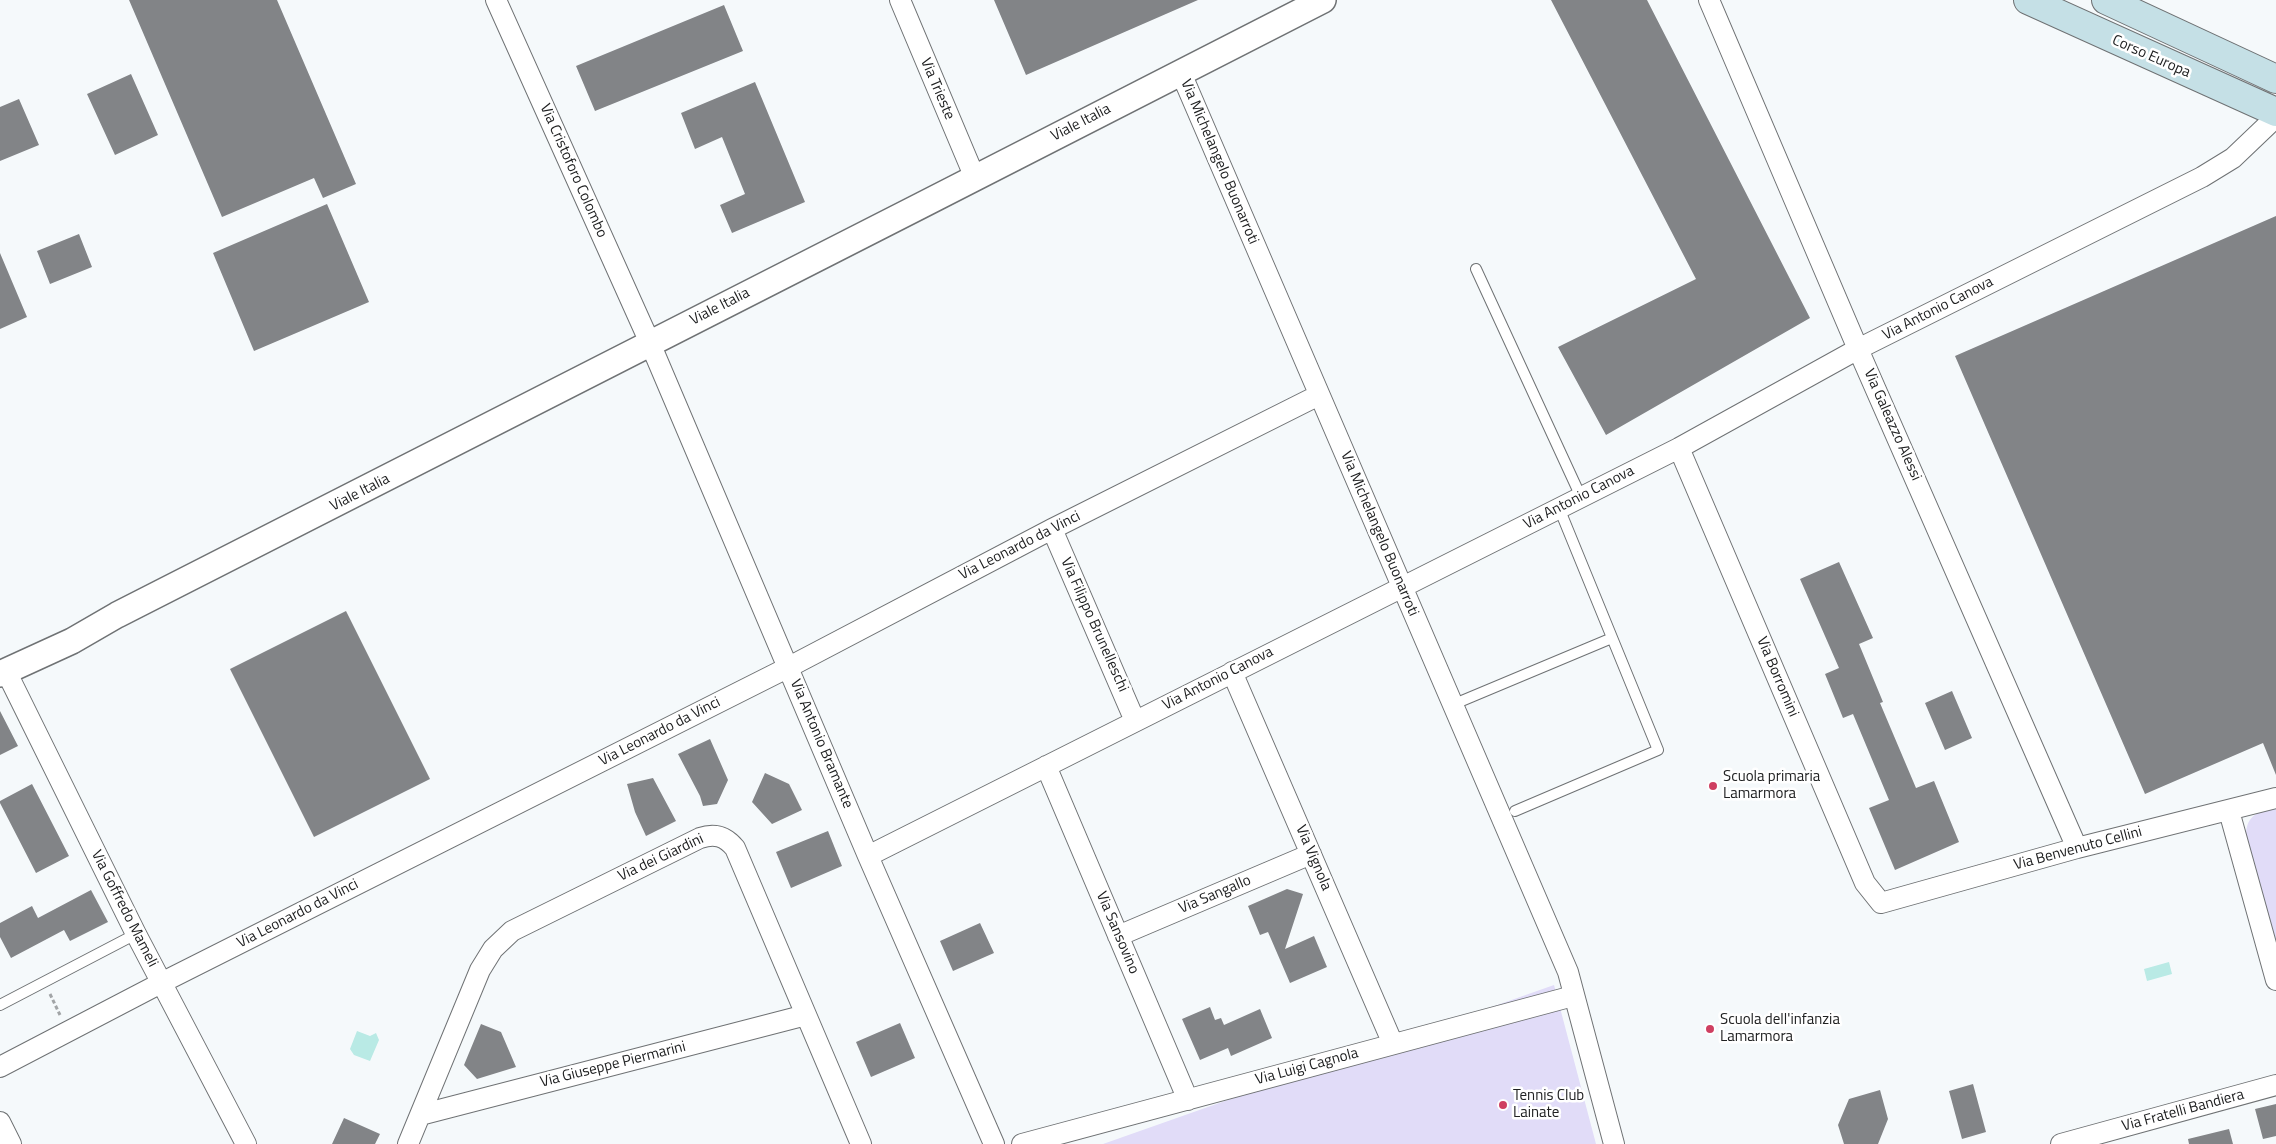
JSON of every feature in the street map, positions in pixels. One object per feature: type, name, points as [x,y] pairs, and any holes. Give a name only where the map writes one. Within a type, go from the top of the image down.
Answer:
[{"type":"main road","name":"Corso Europa","points":[[2028,0],[2276,112]]},
{"type":"main road","points":[[2106,0],[2276,79]]},
{"type":"street","name":"Via Cristoforo Colombo","points":[[496,0],[650,343]]},
{"type":"street","name":"Via Trieste","points":[[900,0],[975,178]]},
{"type":"street","name":"Viale Italia","points":[[10,670],[72,641],[117,615],[457,444],[650,343],[1323,0]]},
{"type":"street","name":"Via Galeazzo Alessi","points":[[1709,0],[1858,349],[2077,848]]},
{"type":"street","name":"Via Michelangelo Buonarroti","points":[[1181,73],[1568,972],[1614,1144]]},
{"type":"street","name":"Via Antonio Canova","points":[[868,856],[1679,448],[1858,349],[2221,167],[2276,117]]},
{"type":"street","name":"Via Antonio Bramante","points":[[650,343],[789,667],[987,1142]]},
{"type":"street","name":"Via Leonardo da Vinci","points":[[0,1067],[161,983],[789,667],[1052,530],[1319,395]]},
{"type":"street","name":"Via Borromini","points":[[1679,448],[1866,883],[1880,903]]},
{"type":"street","name":"Via Filippo Brunelleschi","points":[[1052,530],[1136,721]]},
{"type":"street","name":"Via Goffredo Mameli","points":[[10,670],[136,934],[246,1144]]},
{"type":"street","name":"Via Vignola","points":[[1232,672],[1393,1044]]},
{"type":"street","name":"Via Sansovino","points":[[1046,766],[1188,1100]]},
{"type":"street","name":"Via Benvenuto Cellini","points":[[1880,903],[2077,848],[2276,798]]},
{"type":"street","points":[[2229,811],[2276,980]]},
{"type":"street","name":"Via dei Giardini","points":[[408,1144],[480,970],[493,949],[512,930],[708,835],[717,835],[728,839],[735,848],[861,1144]]},
{"type":"street","name":"Via Sangallo","points":[[1118,936],[1311,854]]},
{"type":"street","name":"Via Luigi Cagnola","points":[[1034,1143],[1574,996]]},
{"type":"street","name":"Via Giuseppe Piermarini","points":[[420,1115],[806,1015]]},
{"type":"street","name":"Via Fratelli Bandiera","points":[[2061,1144],[2276,1085]]},
{"type":"street","points":[[0,1122],[11,1144]]},
{"type":"lane","points":[[1476,269],[1581,496]]},
{"type":"lane","points":[[1515,811],[1658,750],[1558,508]]},
{"type":"lane","points":[[1452,705],[1612,638]]},
{"type":"lane","points":[[0,1005],[136,934]]},
{"type":"path","points":[[44,982],[68,1031]]},
{"type":"shaded area","points":[[2276,807],[2276,940],[2246,836],[2248,823],[2254,816]]},
{"type":"shaded area","points":[[2169,962],[2172,974],[2147,981],[2144,969]]},
{"type":"shaded area","points":[[1554,985],[1596,1144],[1103,1144]]},
{"type":"shaded area","points":[[357,1031],[370,1036],[376,1033],[379,1040],[370,1061],[354,1055],[350,1049]]},
{"type":"building","points":[[129,0],[277,0],[356,184],[323,198],[314,178],[222,217]]},
{"type":"building","points":[[994,0],[1198,0],[1026,75]]},
{"type":"building","points":[[1551,0],[1647,0],[1810,318],[1606,435],[1558,347],[1696,279]]},
{"type":"building","points":[[724,5],[743,51],[595,111],[576,66]]},
{"type":"building","points":[[131,74],[158,135],[115,155],[87,94]]},
{"type":"building","points":[[755,82],[805,202],[732,233],[720,205],[745,194],[722,137],[695,149],[681,113]]},
{"type":"building","points":[[19,99],[39,145],[0,161],[0,107]]},
{"type":"building","points":[[327,204],[369,302],[254,351],[213,253]]},
{"type":"building","points":[[2276,216],[2276,775],[2263,743],[2145,794],[1955,356]]},
{"type":"building","points":[[79,234],[92,267],[50,284],[37,251]]},
{"type":"building","points":[[0,253],[27,317],[0,329]]},
{"type":"building","points":[[1839,562],[1873,638],[1859,644],[1883,702],[1880,703],[1916,788],[1934,781],[1959,842],[1895,870],[1869,808],[1889,800],[1853,714],[1843,718],[1825,674],[1839,668],[1800,579]]},
{"type":"building","points":[[346,611],[430,779],[314,837],[230,669]]},
{"type":"building","points":[[1952,691],[1972,738],[1945,750],[1925,703]]},
{"type":"building","points":[[0,711],[18,746],[0,755]]},
{"type":"building","points":[[710,739],[728,780],[717,804],[703,806],[700,796],[678,754]]},
{"type":"building","points":[[765,773],[789,784],[802,810],[772,824],[752,802]]},
{"type":"building","points":[[653,778],[676,821],[646,836],[635,812],[627,784]]},
{"type":"building","points":[[32,784],[69,856],[36,873],[0,803],[0,801]]},
{"type":"building","points":[[828,831],[842,866],[791,888],[776,852]]},
{"type":"building","points":[[1287,889],[1303,894],[1285,949],[1314,936],[1327,967],[1290,983],[1268,932],[1260,935],[1248,906]]},
{"type":"building","points":[[91,890],[108,922],[70,941],[64,930],[11,958],[0,937],[0,923],[32,906],[38,918]]},
{"type":"building","points":[[980,923],[994,953],[953,971],[940,941]]},
{"type":"building","points":[[1210,1007],[1215,1020],[1221,1018],[1224,1025],[1260,1009],[1272,1038],[1231,1056],[1228,1048],[1200,1060],[1182,1019]]},
{"type":"building","points":[[900,1023],[915,1058],[871,1077],[856,1042]]},
{"type":"building","points":[[481,1024],[501,1032],[516,1067],[477,1079],[464,1065]]},
{"type":"building","points":[[1973,1084],[1986,1132],[1962,1139],[1949,1091]]},
{"type":"building","points":[[1880,1090],[1888,1119],[1878,1144],[1844,1144],[1838,1125],[1849,1099]]},
{"type":"building","points":[[2276,1104],[2276,1136],[2263,1139],[2255,1109]]},
{"type":"building","points":[[344,1118],[380,1134],[375,1144],[332,1144]]},
{"type":"building","points":[[2229,1129],[2233,1144],[2189,1144],[2188,1139]]},
{"type":"place","name":"Scuola primaria Lamarmora","points":[[1713,786]]},
{"type":"place","name":"Scuola dell'infanzia Lamarmora","points":[[1710,1029]]},
{"type":"place","name":"Tennis Club Lainate","points":[[1503,1105]]}]
